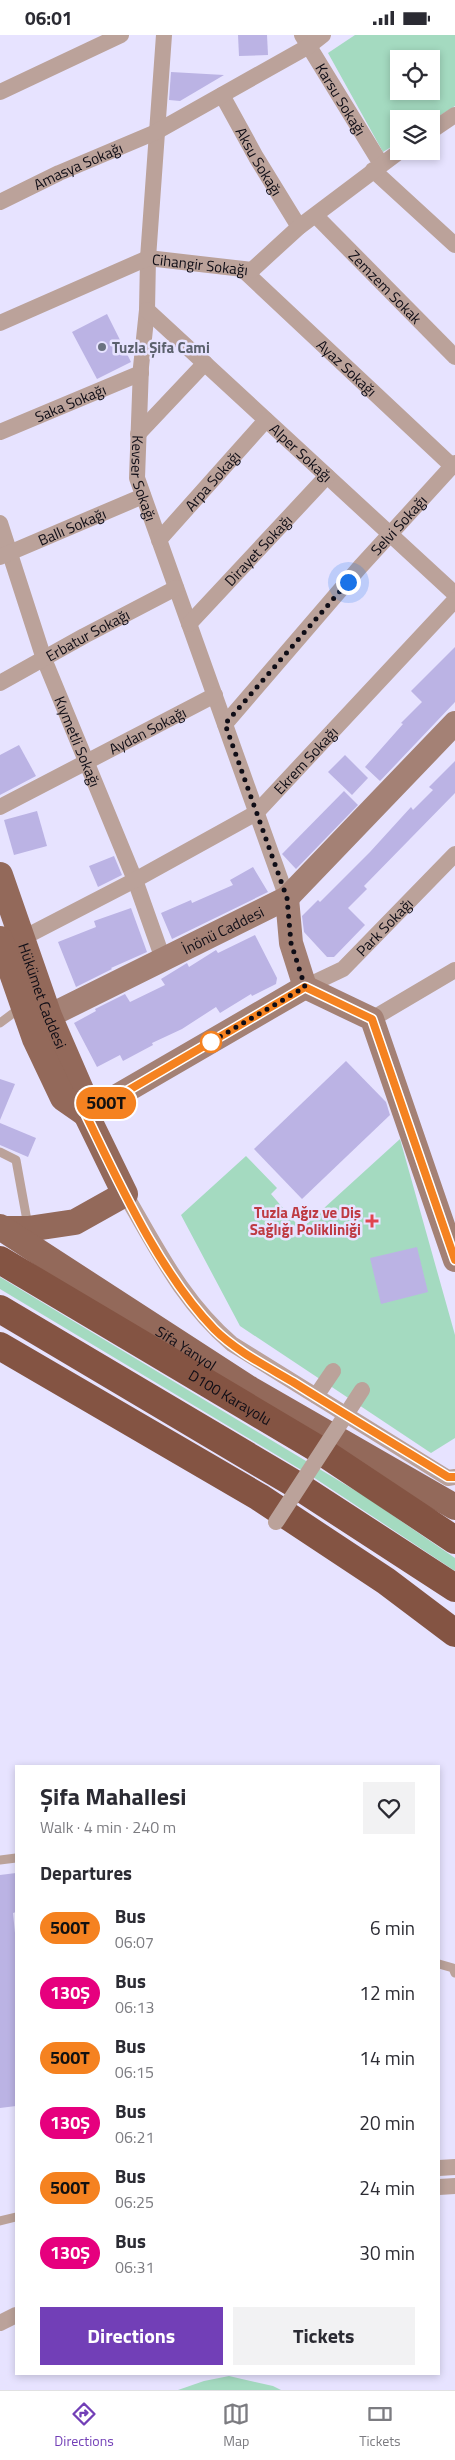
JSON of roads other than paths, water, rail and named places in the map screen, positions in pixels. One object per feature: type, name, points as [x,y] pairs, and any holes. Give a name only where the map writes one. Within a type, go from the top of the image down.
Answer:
[{"type":"highway","name":"D100 Karayolu","points":[[0,1260],[318,1449],[455,1540]]},
{"type":"highway","points":[[0,1309],[295,1484],[455,1588]]},
{"type":"highway","points":[[0,1346],[386,1581],[455,1633]]},
{"type":"main road","name":"Hükümet Caddesi","points":[[0,875],[22,1006],[35,1039],[63,1098],[86,1115]]},
{"type":"main road","name":"Hükümet Caddesi","points":[[11,939],[49,1016],[81,1090],[86,1115],[125,1195]]},
{"type":"main road","points":[[11,1228],[75,1222],[125,1195]]},
{"type":"main road","name":"Sifa Yanyol","points":[[11,1228],[250,1389],[455,1507]]},
{"type":"street","points":[[0,92],[121,35]]},
{"type":"street","name":"Kevser Sokağı","points":[[164,35],[148,258],[147,310],[141,373],[137,477],[287,898]]},
{"type":"street","name":"Amasya Sokağı","points":[[0,201],[59,173],[156,132],[222,95],[305,40],[323,35]]},
{"type":"street","name":"Karsu Sokağı","points":[[305,40],[377,167],[455,245]]},
{"type":"street","name":"Aksu Sokağı","points":[[222,95],[256,157],[299,227]]},
{"type":"street","points":[[440,126],[454,117]]},
{"type":"street","name":"Cihangir Sokağı","points":[[0,323],[148,258],[252,270],[299,227],[316,216],[390,158]]},
{"type":"street","name":"Zemzem Sokak","points":[[316,216],[455,357]]},
{"type":"street","name":"Ayaz Sokağı","points":[[242,269],[453,465]]},
{"type":"street","name":"Alper Sokağı","points":[[147,310],[455,594]]},
{"type":"street","points":[[138,434],[205,363]]},
{"type":"street","name":"Saka Sokağı","points":[[0,432],[141,373]]},
{"type":"street","name":"Arpa Sokağı","points":[[159,540],[266,420]]},
{"type":"street","name":"Selvi Sokağı","points":[[225,724],[453,465]]},
{"type":"street","name":"Dirayet Sokağı","points":[[189,624],[327,476]]},
{"type":"street","name":"Ballı Sokağı","points":[[5,555],[143,496]]},
{"type":"street","name":"Kıymetli Sokağı","points":[[0,523],[5,555],[44,659],[135,881],[163,959]]},
{"type":"street","name":"Erbatur Sokağı","points":[[0,683],[176,588]]},
{"type":"street","name":"Ekrem Sokağı","points":[[11,939],[135,881],[256,813],[455,600]]},
{"type":"street","name":"Aydan Sokağı","points":[[0,807],[214,695]]},
{"type":"street","name":"İnönü Caddesi","points":[[49,1016],[287,898],[455,723]]},
{"type":"street","name":"Park Sokağı","points":[[305,987],[343,969],[455,854]]},
{"type":"street","points":[[287,898],[291,943],[305,987],[372,1019],[455,1260]]},
{"type":"street","points":[[372,1019],[455,971]]},
{"type":"street","points":[[86,1115],[305,987]]},
{"type":"street","points":[[125,1195],[183,1293],[215,1329],[232,1344],[448,1477],[455,1477]]},
{"type":"street","points":[[316,1397],[333,1371]]},
{"type":"street","points":[[276,1522],[362,1390]]},
{"type":"street","points":[[440,2168],[455,2167]]},
{"type":"street","points":[[440,2187],[455,2186]]},
{"type":"street","points":[[0,2323],[15,2316]]},
{"type":"lane","points":[[0,1023],[22,1006]]},
{"type":"lane","points":[[0,1152],[16,1160],[11,1228]]},
{"type":"lane","points":[[0,1860],[15,1858]]},
{"type":"lane","points":[[440,1964],[453,1968],[455,1973]]},
{"type":"lane","points":[[0,2221],[15,2217]]},
{"type":"place","name":"Tuzla Şifa Cami","points":[[102,347]]},
{"type":"place","name":"Tuzla Ağız ve Diş Sağlığı Polikliniği","points":[[372,1221]]}]
